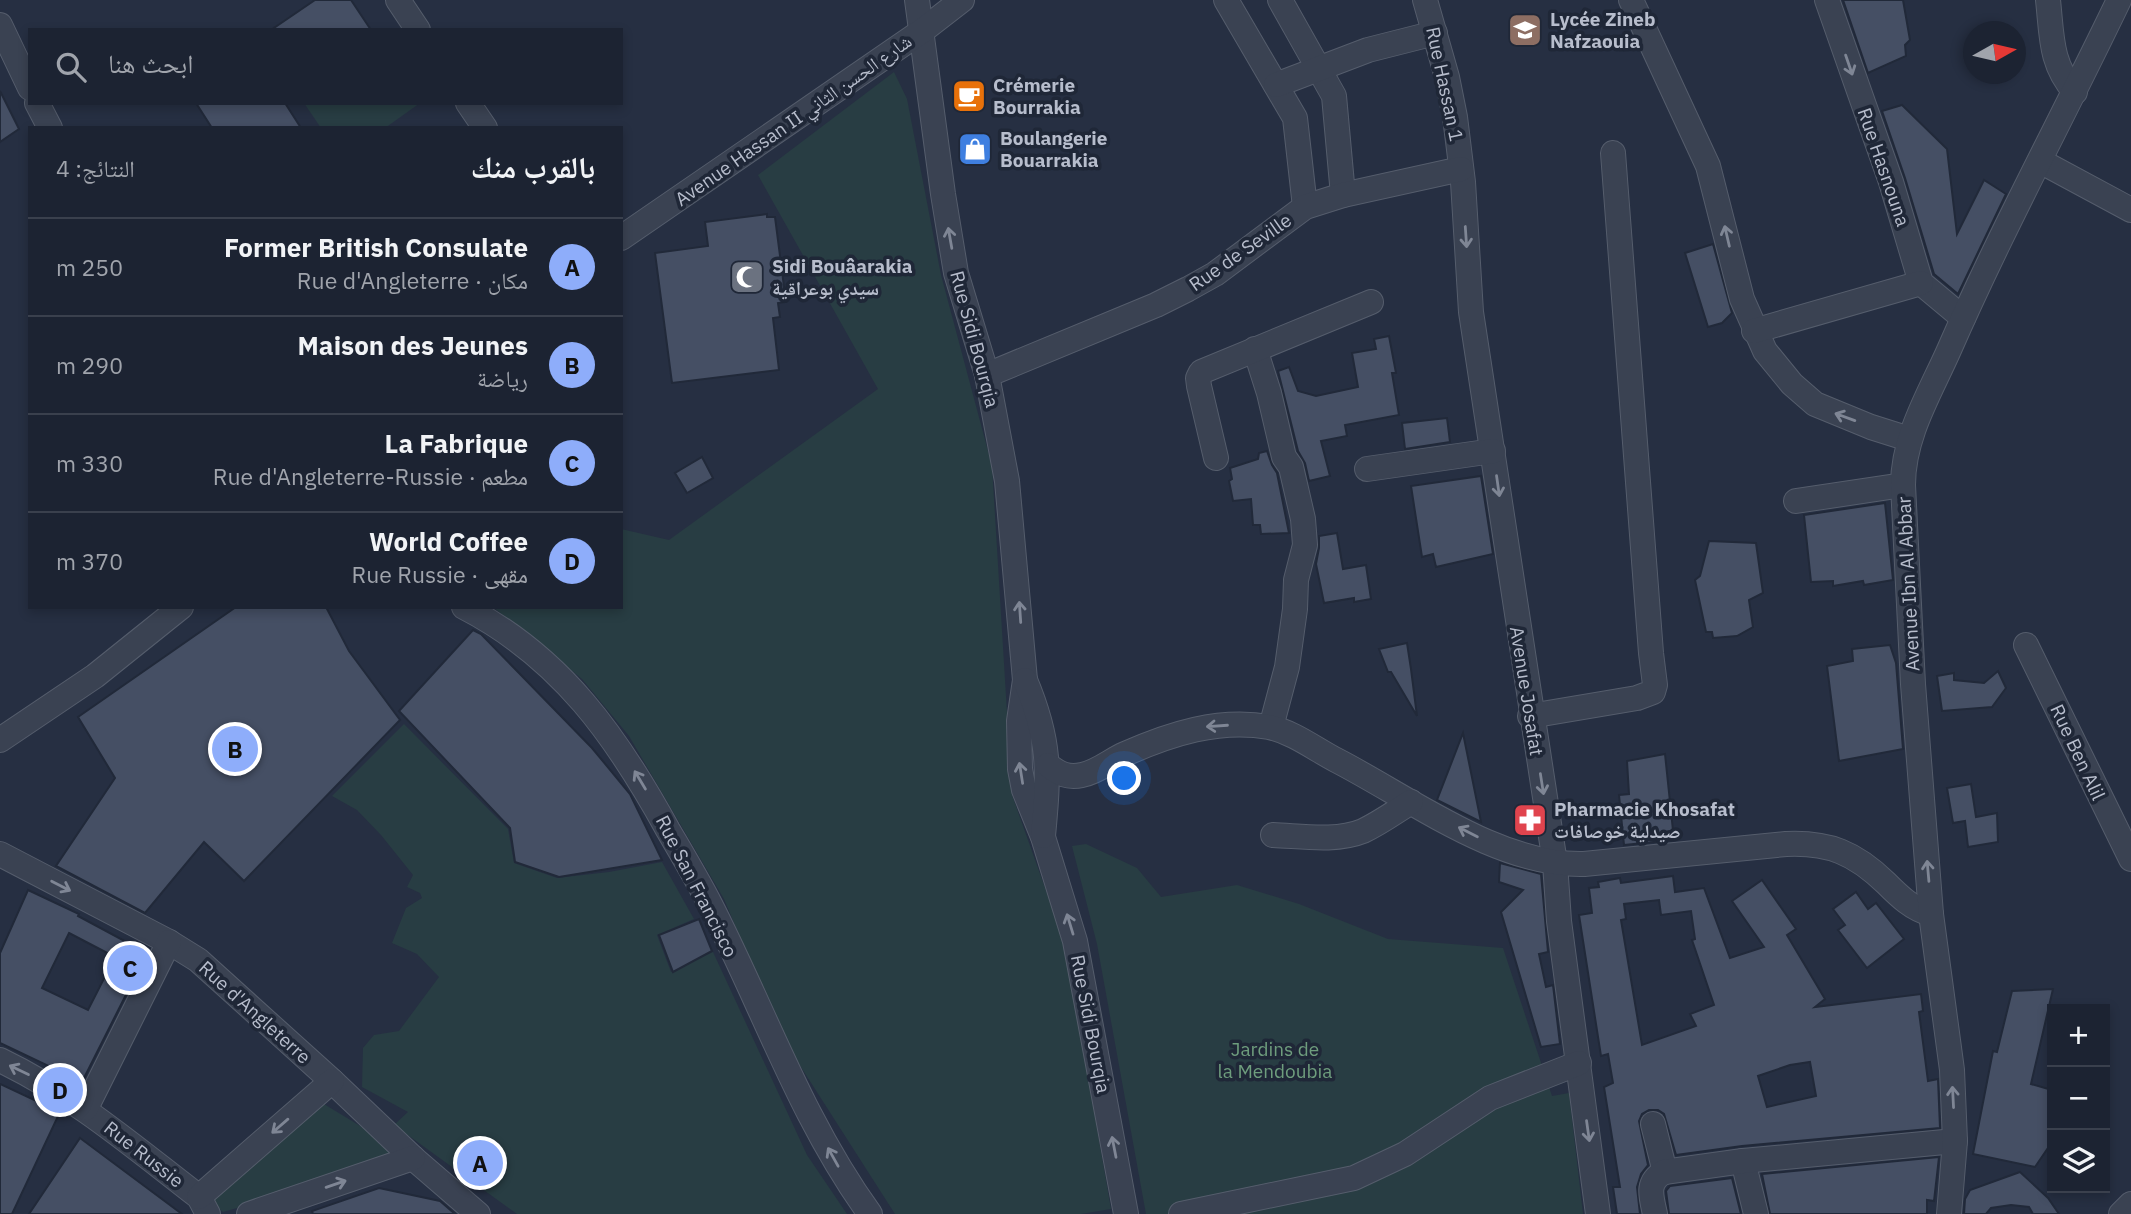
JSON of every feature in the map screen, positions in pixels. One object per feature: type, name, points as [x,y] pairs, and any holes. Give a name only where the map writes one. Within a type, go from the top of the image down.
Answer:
[{"type":"street","points":[[398,0],[417,28]]},
{"type":"street","name":"Rue Sidi Bourqia","points":[[916,0],[956,272],[986,375],[1007,481],[1025,680],[1019,721],[1020,769],[1075,941],[1126,1214]]},
{"type":"street","name":"Avenue Hassan II شارع الحسن الثاني","points":[[623,237],[922,31],[962,0]]},
{"type":"street","points":[[1226,0],[1297,123],[1305,207]]},
{"type":"street","points":[[1280,0],[1334,96],[1343,195]]},
{"type":"street","name":"Rue Hassan 1","points":[[1425,0],[1450,90],[1461,169]]},
{"type":"street","points":[[1631,0],[1708,166],[1742,299],[1754,331],[1769,359],[1808,400],[1871,427],[1909,439]]},
{"type":"street","name":"Rue Hasnouna","points":[[1827,0],[1891,182],[1921,283]]},
{"type":"street","points":[[2048,0],[2056,65],[2074,92]]},
{"type":"street","name":"Avenue Ibn Al Abbar","points":[[1949,1214],[1955,1141],[1952,1070],[1931,914],[1913,684],[1903,485],[1909,439],[1963,318],[2119,0]]},
{"type":"street","points":[[0,25],[28,84]]},
{"type":"street","points":[[1276,85],[1368,50],[1435,33]]},
{"type":"street","points":[[38,105],[49,126]]},
{"type":"street","points":[[469,105],[484,126]]},
{"type":"street","points":[[1530,716],[1637,698],[1653,692],[1655,687],[1647,614],[1613,153]]},
{"type":"street","points":[[2040,161],[2131,210]]},
{"type":"street","name":"Rue de Seville","points":[[986,375],[1156,305],[1188,289],[1215,274],[1305,207],[1343,195],[1461,169]]},
{"type":"street","name":"Avenue Josafat","points":[[1461,169],[1471,312],[1530,716],[1555,863],[1559,921],[1598,1214]]},
{"type":"street","points":[[1754,331],[1921,283],[1963,318]]},
{"type":"street","points":[[1216,458],[1199,376],[1210,368],[1371,302]]},
{"type":"street","points":[[1255,349],[1269,393],[1284,457],[1291,467],[1303,519],[1305,545],[1296,580],[1287,667],[1271,727]]},
{"type":"street","points":[[1367,469],[1493,451]]},
{"type":"street","points":[[1796,501],[1903,485]]},
{"type":"street","points":[[0,740],[95,677],[179,609]]},
{"type":"street","name":"Rue San Francisco","points":[[468,609],[510,633],[568,683],[602,723],[640,778],[710,905],[813,1120],[847,1182],[870,1214]]},
{"type":"street","name":"Rue Ben Alil","points":[[2026,645],[2131,859]]},
{"type":"street","name":"Rue Sidi Bourqia","points":[[1025,680],[1040,719],[1048,765],[1043,837]]},
{"type":"street","points":[[1048,765],[1062,775],[1082,775],[1126,753],[1191,729],[1229,725],[1271,727],[1489,842],[1555,863],[1584,864],[1807,844],[1835,848],[1857,858],[1908,903],[1931,914]]},
{"type":"street","points":[[1273,835],[1312,837],[1352,834],[1372,826],[1411,802]]},
{"type":"street","name":"Rue d'Angleterre","points":[[0,854],[169,942],[198,960],[413,1158],[478,1214]]},
{"type":"street","points":[[86,1108],[169,942]]},
{"type":"street","name":"Rue Russie","points":[[0,1060],[26,1072],[86,1108],[203,1206]]},
{"type":"street","points":[[1181,1214],[1354,1178],[1398,1158],[1490,1098],[1578,1063]]},
{"type":"street","points":[[203,1206],[331,1081]]},
{"type":"street","points":[[1653,1124],[1665,1172]]},
{"type":"street","points":[[1655,1214],[1651,1185],[1654,1179],[1665,1172],[1743,1161],[1955,1141]]},
{"type":"street","points":[[249,1214],[413,1158]]},
{"type":"street","points":[[1743,1161],[1756,1214]]},
{"type":"street","points":[[2121,1214],[2131,1205]]},
{"type":"green space","points":[[894,72],[907,99],[941,275],[992,466],[1012,795],[1065,944],[1111,1209],[1081,1214],[895,1214],[783,1039],[724,899],[629,736],[582,679],[495,609],[623,609],[623,529],[669,540],[878,389],[758,175]]},
{"type":"green space","points":[[305,105],[417,105],[388,126],[320,126]]},
{"type":"green space","points":[[404,724],[508,829],[514,863],[557,878],[662,862],[694,919],[657,935],[671,972],[713,952],[807,1155],[847,1214],[517,1214],[394,1125],[408,1112],[362,1087],[363,1048],[374,1035],[399,1031],[439,977],[417,954],[392,943],[406,908],[422,898],[420,893],[407,887],[413,875],[357,810],[332,796]]},
{"type":"green space","name":"Jardins de la Mendoubia","points":[[1086,844],[1137,868],[1161,897],[1237,885],[1299,904],[1388,939],[1503,948],[1552,1096],[1569,1093],[1583,1214],[1146,1214],[1097,944],[1072,846]]},
{"type":"green space","points":[[319,1101],[413,1158],[223,1212],[212,1202],[229,1181]]},
{"type":"building","points":[[315,0],[351,0],[370,28],[274,28]]},
{"type":"building","points":[[1843,0],[1903,0],[1910,40],[1905,45],[1906,56],[1868,73]]},
{"type":"building","points":[[0,91],[19,129],[0,142]]},
{"type":"building","points":[[197,105],[286,105],[300,126],[211,126]]},
{"type":"building","points":[[1902,105],[1947,149],[1957,234],[1984,180],[2006,194],[1958,294],[1934,274],[1882,111]]},
{"type":"building","name":"Sidi Bouâarakia سيدي بوعراقية","points":[[767,214],[767,217],[775,217],[786,302],[778,303],[780,317],[773,318],[779,370],[672,383],[655,253],[708,246],[705,222]]},
{"type":"building","points":[[1713,244],[1732,313],[1722,323],[1708,327],[1685,253]]},
{"type":"building","points":[[1389,336],[1396,373],[1392,373],[1399,415],[1345,425],[1347,436],[1321,441],[1330,476],[1309,481],[1305,463],[1298,451],[1278,371],[1289,367],[1298,391],[1316,396],[1358,387],[1352,353],[1376,349],[1374,339]]},
{"type":"building","points":[[1447,418],[1450,442],[1405,449],[1402,423]]},
{"type":"building","points":[[1267,451],[1277,473],[1289,533],[1261,534],[1260,525],[1253,525],[1251,499],[1233,501],[1229,481],[1232,479],[1230,468],[1258,459],[1259,453]]},
{"type":"building","points":[[702,457],[713,478],[687,493],[675,473]]},
{"type":"building","points":[[1481,476],[1493,554],[1436,567],[1433,554],[1422,557],[1411,486]]},
{"type":"building","points":[[1885,503],[1893,580],[1833,586],[1833,581],[1811,582],[1804,515]]},
{"type":"building","points":[[1337,533],[1343,569],[1366,565],[1371,599],[1354,602],[1354,598],[1324,603],[1316,564],[1319,536]]},
{"type":"building","points":[[1709,541],[1756,543],[1763,593],[1749,600],[1753,627],[1737,636],[1713,638],[1712,632],[1706,632],[1695,580],[1700,576]]},
{"type":"building","points":[[233,609],[327,609],[349,651],[400,720],[244,881],[204,842],[145,913],[56,866],[115,778],[78,717]]},
{"type":"building","points":[[473,630],[481,634],[592,748],[630,794],[662,860],[559,877],[515,862],[510,828],[399,711]]},
{"type":"building","points":[[1407,643],[1417,716],[1391,672],[1388,672],[1379,649]]},
{"type":"building","points":[[1890,645],[1896,663],[1903,749],[1839,761],[1827,666],[1853,661],[1852,649]]},
{"type":"building","points":[[1998,671],[2006,688],[1992,707],[1942,711],[1937,676],[1954,673],[1954,680],[1984,683]]},
{"type":"building","points":[[1463,733],[1481,822],[1437,800]]},
{"type":"building","points":[[1665,754],[1674,840],[1624,845],[1619,795],[1629,794],[1627,761]]},
{"type":"building","points":[[1971,784],[1976,817],[1997,813],[1998,842],[1968,847],[1965,821],[1953,823],[1947,788]]},
{"type":"building","points":[[1500,863],[1541,874],[1548,952],[1539,954],[1546,987],[1553,985],[1560,1044],[1541,1047],[1501,912],[1523,890],[1499,882]]},
{"type":"building","points":[[1673,876],[1675,892],[1704,888],[1730,958],[1764,947],[1732,901],[1762,880],[1796,929],[1787,935],[1825,999],[1815,1007],[1921,994],[1923,1011],[1919,1012],[1928,1081],[1938,1079],[1940,1128],[1742,1146],[1676,1155],[1664,1114],[1658,1110],[1649,1110],[1642,1114],[1639,1121],[1648,1165],[1641,1174],[1637,1187],[1640,1214],[1617,1214],[1613,1187],[1620,1187],[1604,1087],[1613,1083],[1608,1054],[1601,1056],[1579,915],[1592,913],[1589,888],[1599,887],[1598,882],[1620,878],[1621,883]],"holes":[[[1659,900],[1661,915],[1691,911],[1695,939],[1692,940],[1714,1005],[1690,1014],[1696,1026],[1642,1045],[1621,920],[1626,919],[1624,904]],[[1810,1062],[1816,1096],[1767,1107],[1758,1076],[1790,1065]]]},
{"type":"building","points":[[28,890],[79,914],[78,916],[147,953],[82,1082],[0,1043],[0,953]],"holes":[[[69,933],[115,957],[88,1010],[42,988]]]},
{"type":"building","points":[[1856,892],[1868,909],[1876,903],[1904,939],[1867,968],[1838,930],[1845,925],[1833,909]]},
{"type":"building","points":[[699,919],[712,951],[673,972],[659,935]]},
{"type":"building","points":[[2053,989],[2050,1004],[2047,1004],[2047,1015],[2031,1084],[2047,1089],[2047,1149],[2035,1167],[1973,1154],[1993,1051],[1997,1052],[2012,991]]},
{"type":"building","points":[[0,1084],[60,1112],[12,1214],[0,1214]]},
{"type":"building","points":[[80,1138],[182,1214],[29,1214]]},
{"type":"building","points":[[1939,1157],[1934,1201],[1927,1200],[1927,1214],[1770,1214],[1762,1174]]},
{"type":"building","points":[[2020,1172],[2048,1198],[2059,1214],[2033,1214],[2029,1207],[2011,1205],[1991,1208],[1986,1214],[1964,1214],[1965,1199],[1970,1190]]},
{"type":"building","points":[[1732,1178],[1741,1214],[1669,1214],[1666,1191],[1670,1186]]},
{"type":"building","points":[[379,1188],[440,1201],[455,1214],[313,1214],[312,1211]]},
{"type":"place","name":"Lycée Zineb Nafzaouia","points":[[1525,30]]},
{"type":"place","name":"Crémerie Bourrakia","points":[[969,96]]},
{"type":"place","name":"Boulangerie Bouarrakia","points":[[975,149]]},
{"type":"place","name":"Sidi Bouâarakia سيدي بوعراقية","points":[[747,277]]},
{"type":"place","name":"Maison des Jeunes","points":[[235,749]]},
{"type":"place","name":"Pharmacie Khosafat صيدلية خوصافات","points":[[1530,820]]},
{"type":"place","name":"La Fabrique","points":[[130,968]]},
{"type":"place","name":"World Coffee","points":[[60,1090]]},
{"type":"place","name":"Former British Consulate","points":[[480,1163]]}]
